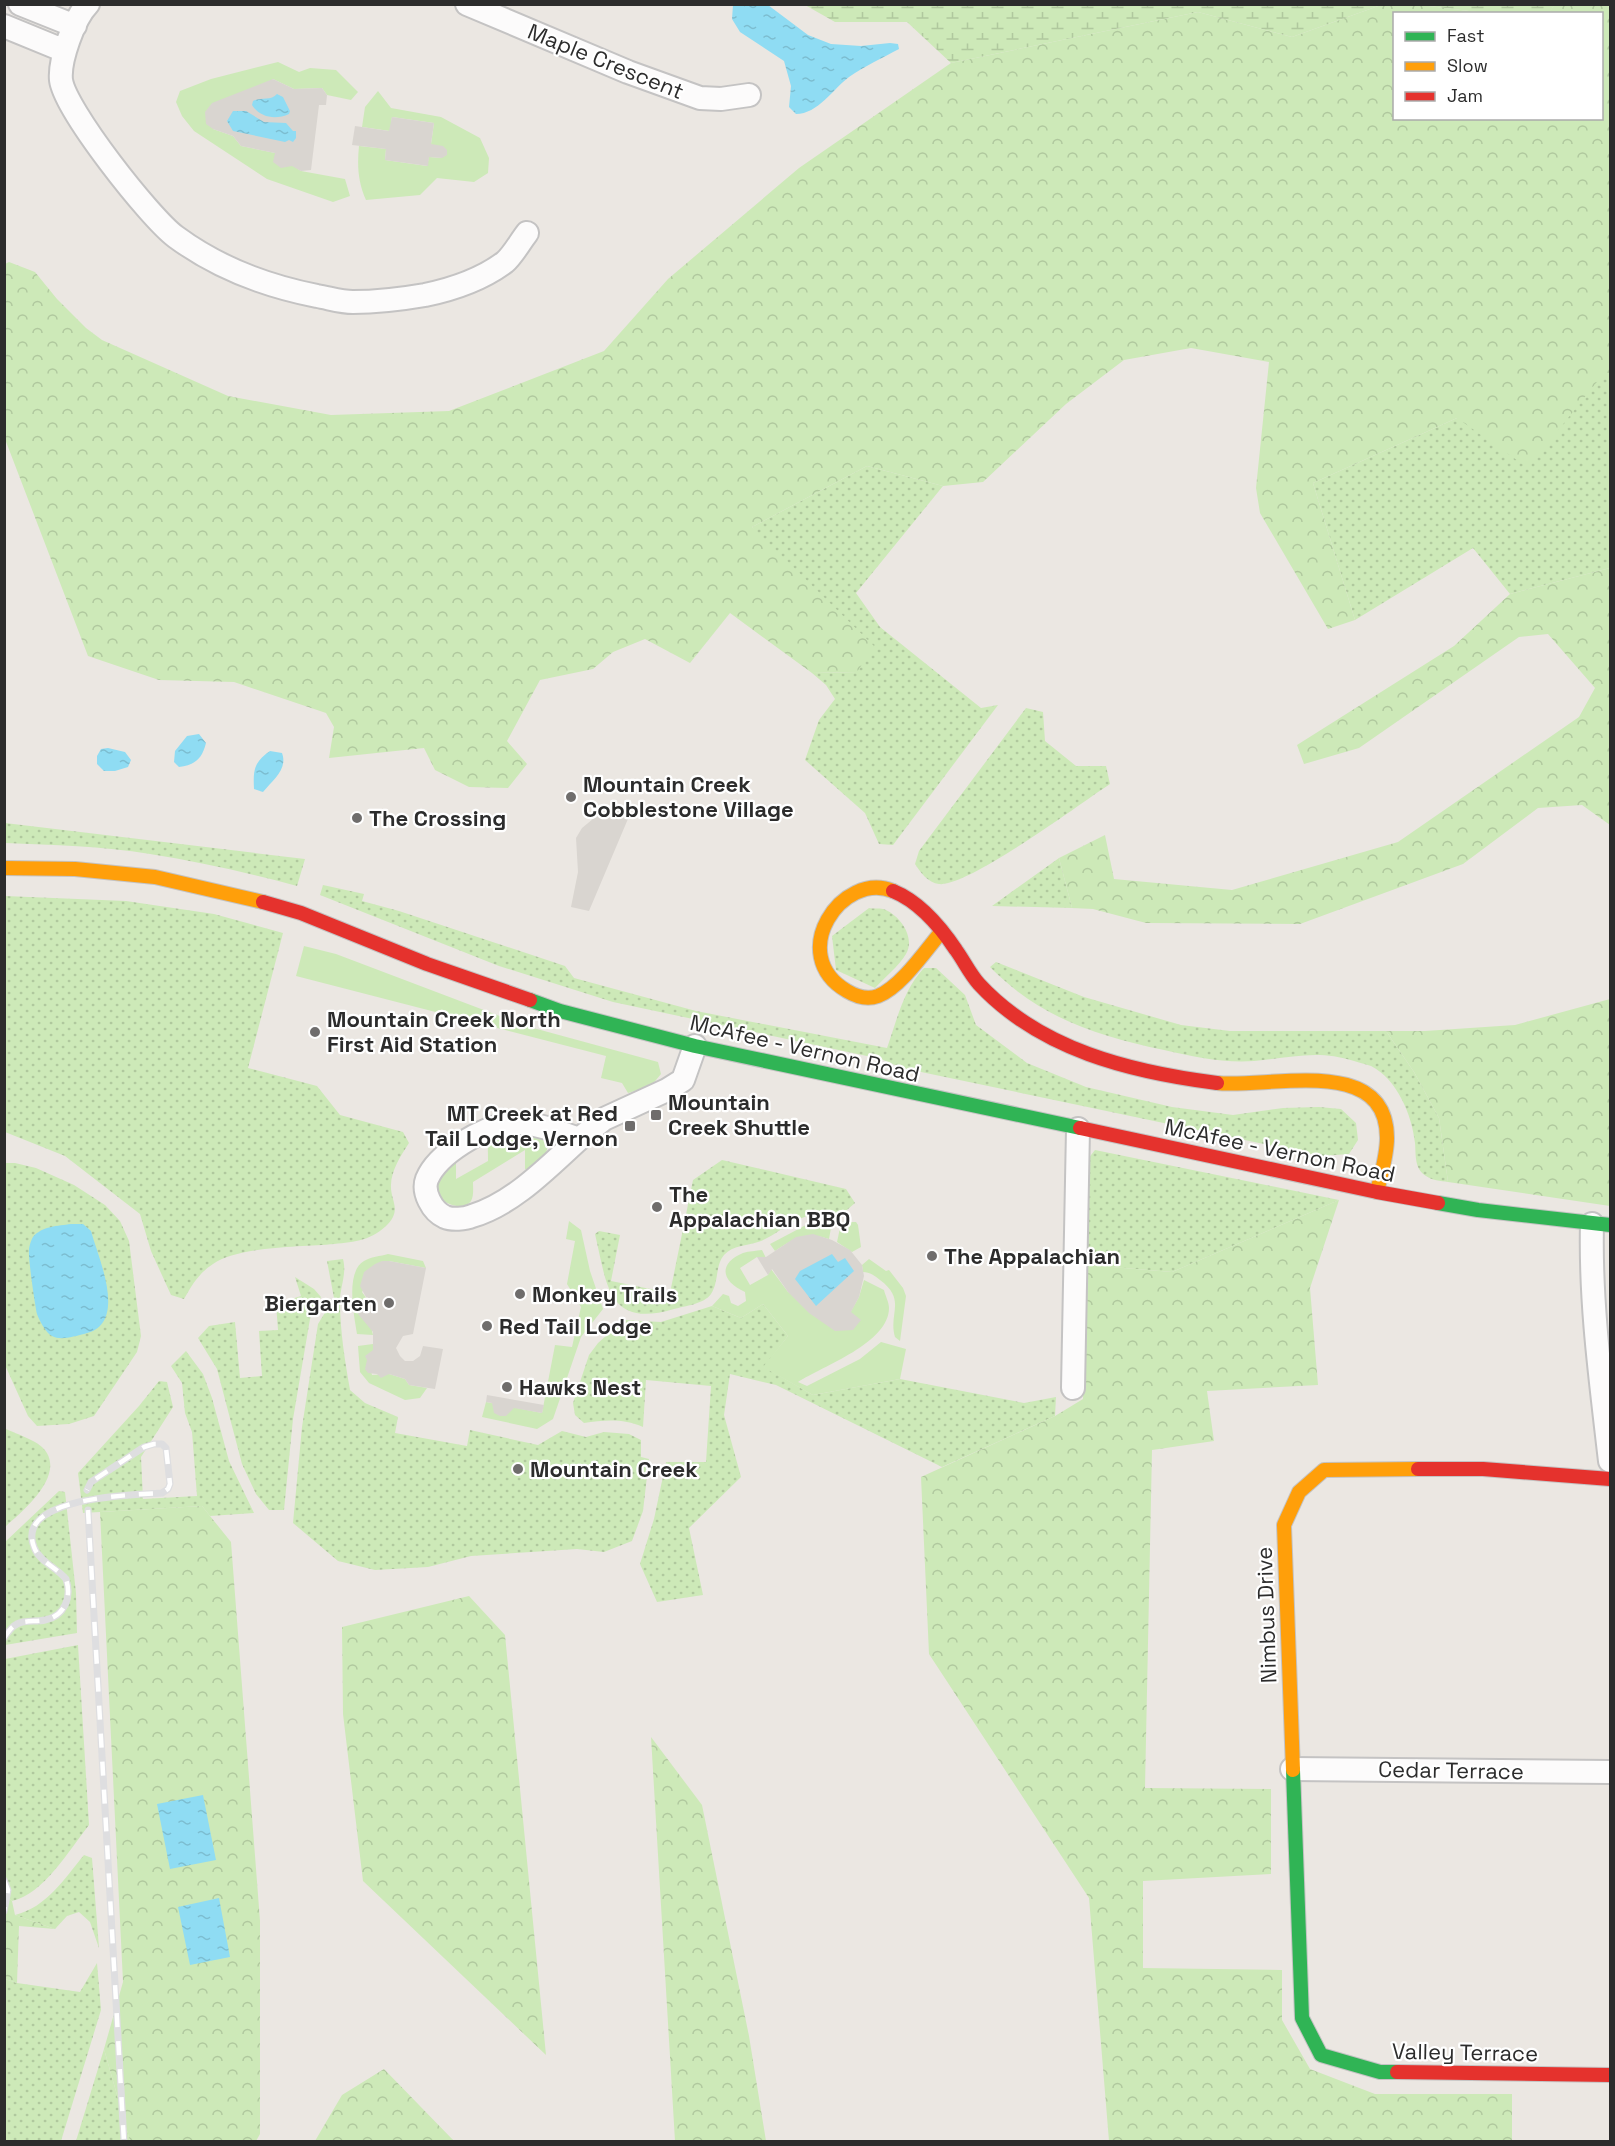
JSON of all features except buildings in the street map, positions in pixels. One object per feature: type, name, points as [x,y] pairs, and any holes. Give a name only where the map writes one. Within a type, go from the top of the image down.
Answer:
[{"type":"street","points":[[20,4],[70,38]]},
{"type":"street","points":[[88,4],[70,38],[61,80],[67,99],[138,199],[174,236],[216,263],[252,279],[301,293],[352,302],[411,298],[448,290],[482,277],[507,260],[527,233]]},
{"type":"street","name":"Maple Crescent","points":[[467,4],[628,72],[700,98],[721,99],[749,95]]},
{"type":"street","points":[[4,26],[70,38]]},
{"type":"street","name":"McAfee - Vernon Road","points":[[4,868],[75,869],[155,877],[236,895],[301,913],[427,964],[560,1011],[695,1046],[1377,1192],[1478,1210],[1601,1225]]},
{"type":"street","points":[[942,931],[921,959],[893,988],[883,994],[867,998],[850,994],[834,983],[824,968],[819,951],[821,935],[835,908],[862,890],[887,888],[899,892],[922,909],[942,931],[980,984],[996,999],[1036,1029],[1065,1045],[1105,1060],[1208,1082],[1236,1085],[1335,1081],[1360,1090],[1380,1110],[1386,1122],[1387,1148],[1377,1192]]},
{"type":"street","points":[[579,1139],[527,1123],[508,1124],[484,1131],[438,1162],[427,1179],[425,1190],[430,1202],[446,1217],[471,1217],[494,1207],[513,1195],[604,1119],[667,1090],[683,1080],[695,1046]]},
{"type":"street","points":[[1073,1388],[1078,1129]]},
{"type":"street","points":[[1601,1225],[1591,1266],[1611,1461]]},
{"type":"street","name":"Nimbus Drive","points":[[1321,2055],[1302,2018],[1292,1769],[1284,1525],[1299,1492],[1324,1470],[1483,1469],[1611,1479]]},
{"type":"street","name":"Cedar Terrace","points":[[1292,1769],[1611,1772]]},
{"type":"street","name":"Valley Terrace","points":[[1321,2055],[1380,2072],[1611,2075]]},
{"type":"green space","points":[[805,5],[1381,5],[1292,37],[1198,12],[951,63],[907,22],[835,22]]},
{"type":"green space","points":[[1381,5],[1421,5],[1477,12],[1393,12],[1393,120],[1603,120],[1603,12],[1550,12],[1554,5],[1610,5],[1610,373],[1604,373],[1528,468],[1457,418],[1313,483],[1355,620],[1328,629],[1260,513],[1256,488],[1269,362],[1191,348],[1124,360],[1066,404],[983,482],[943,486],[867,466],[752,527],[874,646],[857,672],[812,673],[730,613],[690,663],[645,639],[613,652],[593,669],[540,680],[507,741],[527,764],[508,788],[469,787],[435,770],[424,748],[329,758],[334,727],[326,713],[234,682],[159,680],[88,656],[5,439],[5,264],[9,262],[35,272],[57,299],[86,328],[102,340],[228,396],[331,415],[449,411],[604,351],[668,279],[799,168],[951,63],[1198,12],[1292,37]]},
{"type":"green space","points":[[1421,5],[1554,5],[1550,12],[1477,12]]},
{"type":"green space","points":[[278,62],[299,72],[310,68],[336,70],[358,92],[351,100],[327,95],[322,88],[294,89],[273,79],[213,129],[233,136],[241,146],[275,153],[301,171],[345,179],[350,196],[333,202],[267,179],[194,131],[182,116],[176,102],[180,91],[211,79]]},
{"type":"green space","points":[[378,91],[391,108],[441,117],[480,138],[489,158],[488,173],[474,182],[437,178],[420,195],[366,200],[359,174],[359,146],[386,149],[385,160],[427,166],[429,157],[442,158],[431,144],[434,123],[392,117],[390,131],[362,127],[365,107]]},
{"type":"green space","points":[[1610,373],[1610,568],[1510,594],[1473,548],[1355,620],[1313,483],[1457,418]]},
{"type":"green space","points":[[867,466],[943,486],[856,593],[880,627],[981,708],[998,705],[893,845],[879,844],[865,813],[805,760],[819,720],[835,699],[826,685],[812,673],[857,672],[752,527]]},
{"type":"green space","points":[[1610,568],[1610,825],[1582,805],[1538,808],[1463,864],[1300,924],[1146,923],[1093,909],[1072,908],[1059,858],[1105,835],[1114,879],[1232,890],[1398,842],[1579,717],[1595,688],[1548,634],[1519,637],[1359,748],[1304,764],[1297,745],[1454,646],[1510,594]]},
{"type":"green space","points":[[1026,708],[1043,712],[1045,741],[1076,766],[1106,766],[1110,784],[1024,843],[973,873],[953,882],[939,884],[931,882],[915,864],[919,851]]},
{"type":"green space","points":[[5,823],[305,859],[297,886],[206,864],[132,851],[5,843]]},
{"type":"green space","points":[[1059,858],[1072,908],[992,906]]},
{"type":"green space","points":[[323,885],[364,894],[362,901],[565,966],[574,978],[696,1011],[887,1048],[901,1006],[911,986],[924,968],[936,968],[965,995],[976,1025],[1027,1063],[1086,1087],[1172,1107],[1233,1115],[1283,1108],[1341,1109],[1356,1123],[1358,1140],[1349,1154],[1321,1156],[902,1068],[881,1059],[613,1002],[499,966],[320,895]]},
{"type":"green space","points":[[5,896],[126,901],[214,914],[283,933],[248,1068],[317,1086],[340,1115],[403,1132],[409,1143],[391,1180],[395,1209],[388,1224],[376,1234],[356,1241],[254,1251],[224,1258],[204,1271],[184,1299],[171,1295],[151,1251],[140,1214],[65,1156],[5,1132]]},
{"type":"green space","points":[[869,908],[883,909],[895,916],[904,927],[909,940],[906,954],[875,988],[836,970],[832,936]]},
{"type":"green space","points":[[304,946],[336,954],[526,1026],[658,1062],[661,1074],[651,1086],[628,1093],[622,1083],[601,1078],[606,1056],[296,976]]},
{"type":"green space","points":[[996,962],[1084,997],[1181,1025],[1230,1031],[1386,1031],[1414,1072],[1439,1118],[1448,1182],[1431,1178],[1419,1169],[1411,1121],[1402,1099],[1388,1080],[1371,1066],[1341,1057],[1316,1055],[1254,1061],[1220,1060],[1139,1045],[1093,1031],[1049,1012],[1009,985],[990,967]]},
{"type":"green space","points":[[1610,999],[1610,1206],[1448,1182],[1439,1118],[1414,1072],[1386,1031],[1425,1031],[1515,1025]]},
{"type":"green space","points":[[503,1132],[537,1135],[547,1141],[547,1150],[530,1171],[525,1169],[525,1150],[473,1182],[472,1199],[468,1204],[456,1206],[444,1201],[439,1195],[437,1185],[450,1162],[456,1163],[456,1179],[488,1161],[489,1143],[493,1137]]},
{"type":"green space","points":[[1095,1150],[1339,1200],[1172,1272],[1087,1265],[1087,1160]]},
{"type":"green space","points":[[722,1160],[846,1189],[855,1203],[834,1221],[818,1215],[801,1218],[765,1239],[728,1252],[721,1259],[711,1294],[699,1302],[652,1314],[635,1313],[623,1307],[614,1298],[608,1285],[595,1234],[599,1231],[620,1235],[611,1281],[670,1293],[693,1180]]},
{"type":"green space","points":[[4,1163],[36,1168],[74,1185],[105,1205],[120,1221],[129,1241],[141,1336],[137,1352],[94,1416],[69,1424],[37,1426],[28,1416],[5,1365]]},
{"type":"green space","points":[[1339,1200],[1310,1288],[1318,1385],[1207,1391],[1214,1441],[1152,1450],[1145,1788],[1271,1789],[1271,1874],[1143,1881],[1143,1968],[1282,1970],[1282,2020],[1310,2069],[1375,2094],[1512,2094],[1512,2141],[1109,2141],[1089,1898],[929,1654],[921,1477],[1055,1416],[1083,1399],[1087,1265],[1172,1272]]},
{"type":"green space","points":[[569,1221],[581,1230],[590,1271],[603,1309],[581,1337],[553,1419],[537,1429],[482,1417],[486,1402],[542,1413],[555,1345],[572,1347],[581,1307],[567,1284],[575,1241],[566,1239]]},
{"type":"green space","points":[[846,1222],[856,1222],[858,1225],[861,1247],[852,1252],[837,1242],[840,1228]]},
{"type":"green space","points":[[822,1223],[831,1228],[829,1239],[813,1236],[800,1237],[775,1251],[770,1244],[806,1225]]},
{"type":"green space","points":[[762,1250],[766,1258],[757,1257],[740,1268],[750,1285],[768,1275],[771,1269],[788,1292],[850,1313],[859,1297],[864,1280],[884,1290],[888,1303],[886,1321],[867,1343],[798,1382],[807,1386],[860,1359],[881,1342],[906,1349],[900,1379],[813,1395],[763,1367],[788,1336],[763,1304],[741,1318],[712,1306],[723,1294],[729,1296],[731,1303],[738,1306],[746,1301],[745,1292],[727,1278],[726,1268],[729,1262],[743,1253]]},
{"type":"green space","points":[[388,1254],[423,1261],[426,1268],[389,1261],[362,1292],[367,1299],[366,1306],[373,1335],[357,1334],[352,1295],[354,1274],[364,1261]]},
{"type":"green space","points":[[343,1259],[340,1312],[350,1390],[365,1403],[398,1417],[395,1433],[467,1446],[470,1430],[538,1445],[562,1431],[586,1437],[604,1432],[629,1434],[641,1440],[641,1457],[649,1459],[643,1511],[632,1541],[604,1552],[577,1549],[471,1556],[428,1567],[375,1570],[338,1561],[293,1523],[302,1427],[318,1324],[334,1298],[327,1261]]},
{"type":"green space","points":[[869,1259],[886,1271],[889,1270],[903,1288],[906,1296],[900,1341],[895,1337],[893,1329],[895,1301],[893,1294],[876,1277],[863,1272],[862,1265]]},
{"type":"green space","points":[[295,1277],[314,1289],[321,1297],[310,1319],[293,1419],[284,1510],[269,1510],[256,1494],[242,1464],[217,1369],[198,1338],[209,1326],[235,1322],[240,1378],[262,1376],[259,1331],[278,1330],[276,1304],[301,1296]]},
{"type":"green space","points":[[763,1304],[788,1336],[764,1367],[813,1395],[900,1379],[1024,1403],[1056,1397],[1055,1416],[942,1467],[776,1385],[730,1374],[724,1415],[741,1477],[689,1528],[703,1595],[657,1602],[640,1564],[654,1519],[666,1462],[706,1462],[711,1386],[646,1380],[643,1427],[621,1421],[584,1423],[575,1415],[573,1403],[589,1355],[598,1343],[624,1320],[661,1322],[712,1306],[741,1318]]},
{"type":"green space","points":[[373,1344],[373,1351],[368,1360],[372,1375],[389,1374],[405,1379],[409,1385],[427,1388],[420,1398],[405,1400],[369,1383],[360,1372],[358,1346]]},
{"type":"green space","points":[[186,1351],[203,1374],[229,1461],[254,1513],[210,1516],[202,1506],[83,1513],[78,1473],[159,1381],[167,1382],[173,1407],[141,1457],[143,1499],[197,1496],[192,1432],[185,1413],[182,1383],[171,1366]]},
{"type":"green space","points":[[4,1428],[39,1444],[49,1457],[50,1468],[47,1480],[32,1502],[5,1527]]},
{"type":"green space","points":[[59,1491],[65,1492],[76,1593],[77,1633],[5,1645],[5,1542]]},
{"type":"green space","points":[[202,1506],[231,1542],[260,1921],[260,2134],[256,2141],[130,2141],[104,2049],[123,1982],[100,1512]]},
{"type":"green space","points":[[469,1596],[505,1635],[546,2055],[363,1881],[343,1714],[342,1627]]},
{"type":"green space","points":[[78,1645],[89,1825],[55,1870],[35,1890],[12,1901],[4,1893],[5,1659]]},
{"type":"green space","points":[[651,1737],[702,1805],[749,2036],[766,2141],[675,2141]]},
{"type":"green space","points":[[84,1855],[92,1858],[99,1948],[90,1922],[79,1912],[67,1916],[55,1929],[15,1915],[46,1899]]},
{"type":"green space","points":[[5,1893],[12,1901],[15,1915],[55,1929],[19,1926],[17,1983],[5,1979]]},
{"type":"green space","points":[[97,1963],[101,2010],[61,2141],[5,2142],[5,1979],[17,1983],[80,1992]]},
{"type":"green space","points":[[104,2049],[130,2141],[76,2141]]},
{"type":"green space","points":[[384,2069],[454,2141],[315,2141],[342,2095]]},
{"type":"shaded area","points":[[273,79],[294,89],[322,88],[327,95],[326,105],[319,105],[311,170],[301,171],[292,166],[281,168],[273,162],[275,153],[241,146],[233,136],[206,124],[205,112],[212,103]]},
{"type":"shaded area","points":[[392,117],[434,123],[431,144],[443,146],[447,150],[447,155],[442,158],[429,157],[428,166],[385,160],[386,149],[352,145],[355,126],[389,131]]},
{"type":"shaded area","points":[[633,807],[589,911],[571,907],[578,872],[576,838],[582,828],[599,814],[611,808]]},
{"type":"shaded area","points":[[813,1234],[832,1240],[850,1250],[862,1265],[864,1276],[859,1297],[851,1312],[861,1320],[853,1330],[835,1331],[809,1313],[788,1292],[772,1269],[768,1275],[757,1257],[766,1257],[796,1237]]},
{"type":"shaded area","points":[[382,1261],[426,1268],[413,1334],[403,1336],[396,1348],[405,1361],[413,1361],[420,1356],[423,1346],[443,1349],[435,1389],[409,1385],[405,1379],[389,1374],[381,1378],[377,1374],[368,1373],[365,1369],[367,1360],[365,1356],[373,1350],[373,1332],[358,1314],[366,1306],[367,1299],[360,1286],[364,1272]]},
{"type":"shaded area","points":[[487,1395],[544,1405],[542,1413],[514,1408],[506,1416],[500,1416],[494,1413],[492,1403],[486,1402]]},
{"type":"water","points":[[733,5],[768,5],[808,35],[831,44],[861,46],[890,43],[898,44],[899,49],[849,77],[811,110],[796,114],[789,107],[791,86],[784,61],[740,32],[732,19]]},
{"type":"water","points":[[277,94],[283,97],[290,111],[289,114],[269,117],[259,113],[252,105],[253,101]]},
{"type":"water","points":[[233,111],[246,111],[264,122],[286,123],[293,131],[296,131],[296,138],[293,142],[289,140],[285,142],[233,131],[227,121]]},
{"type":"water","points":[[199,734],[206,743],[202,753],[194,763],[179,767],[174,762],[175,751],[187,736]]},
{"type":"water","points":[[108,748],[125,752],[131,760],[128,767],[115,771],[104,771],[97,764],[97,756],[101,749]]},
{"type":"water","points":[[270,751],[282,753],[283,764],[263,792],[254,789],[254,772],[261,759]]},
{"type":"water","points":[[83,1224],[91,1231],[104,1274],[108,1305],[105,1318],[98,1328],[84,1334],[60,1338],[47,1332],[37,1314],[29,1249],[37,1233],[50,1227]]},
{"type":"water","points":[[832,1254],[838,1262],[845,1258],[854,1271],[816,1306],[795,1279],[800,1271]]},
{"type":"water","points":[[203,1795],[216,1860],[170,1869],[157,1804]]},
{"type":"water","points":[[219,1898],[230,1957],[190,1965],[178,1907]]},
{"type":"railway","points":[[4,1638],[17,1624],[52,1618],[62,1610],[67,1599],[66,1579],[44,1560],[34,1547],[33,1530],[42,1517],[59,1508],[81,1502],[162,1493],[168,1489],[170,1484],[166,1448],[162,1444],[144,1447],[91,1482],[87,1490]]},
{"type":"railway","points":[[88,1510],[124,2142]]},
{"type":"railway","points":[[4,1880],[8,1890],[4,1911]]},
{"type":"traffic: fast","points":[[530,1000],[560,1011],[695,1046],[1080,1128]]},
{"type":"traffic: fast","points":[[1438,1203],[1478,1210],[1610,1225]]},
{"type":"traffic: fast","points":[[1293,1770],[1302,2018],[1321,2055],[1380,2072],[1397,2072]]},
{"type":"traffic: slow","points":[[4,868],[75,869],[155,877],[263,902]]},
{"type":"traffic: slow","points":[[893,891],[874,888],[856,893],[840,904],[828,920],[821,938],[821,957],[829,976],[847,991],[866,998],[878,996],[887,991],[913,967],[942,931]]},
{"type":"traffic: slow","points":[[1217,1083],[1321,1081],[1346,1085],[1367,1094],[1382,1111],[1387,1138],[1377,1192]]},
{"type":"traffic: slow","points":[[1293,1770],[1284,1525],[1299,1492],[1324,1470],[1418,1469]]},
{"type":"traffic: jam","points":[[893,891],[921,908],[950,941],[979,984],[1003,1007],[1030,1026],[1058,1041],[1120,1064],[1217,1083]]},
{"type":"traffic: jam","points":[[263,902],[301,913],[427,964],[530,1000]]},
{"type":"traffic: jam","points":[[1080,1128],[1438,1203]]},
{"type":"traffic: jam","points":[[1418,1469],[1483,1469],[1610,1479]]},
{"type":"traffic: jam","points":[[1397,2072],[1610,2075]]},
{"type":"place","name":"Mountain Creek Cobblestone Village","points":[[571,797]]},
{"type":"place","name":"The Crossing","points":[[357,818]]},
{"type":"place","name":"Mountain Creek North First Aid Station","points":[[315,1032]]},
{"type":"place","name":"Mountain Creek Shuttle","points":[[656,1115]]},
{"type":"place","name":"MT Creek at Red Tail Lodge, Vernon","points":[[630,1126]]},
{"type":"place","name":"The Appalachian BBQ","points":[[657,1207]]},
{"type":"place","name":"The Appalachian","points":[[932,1256]]},
{"type":"place","name":"Monkey Trails","points":[[520,1294]]},
{"type":"place","name":"Biergarten","points":[[389,1303]]},
{"type":"place","name":"Red Tail Lodge","points":[[487,1326]]},
{"type":"place","name":"Hawks Nest","points":[[507,1387]]},
{"type":"place","name":"Mountain Creek","points":[[518,1469]]}]
